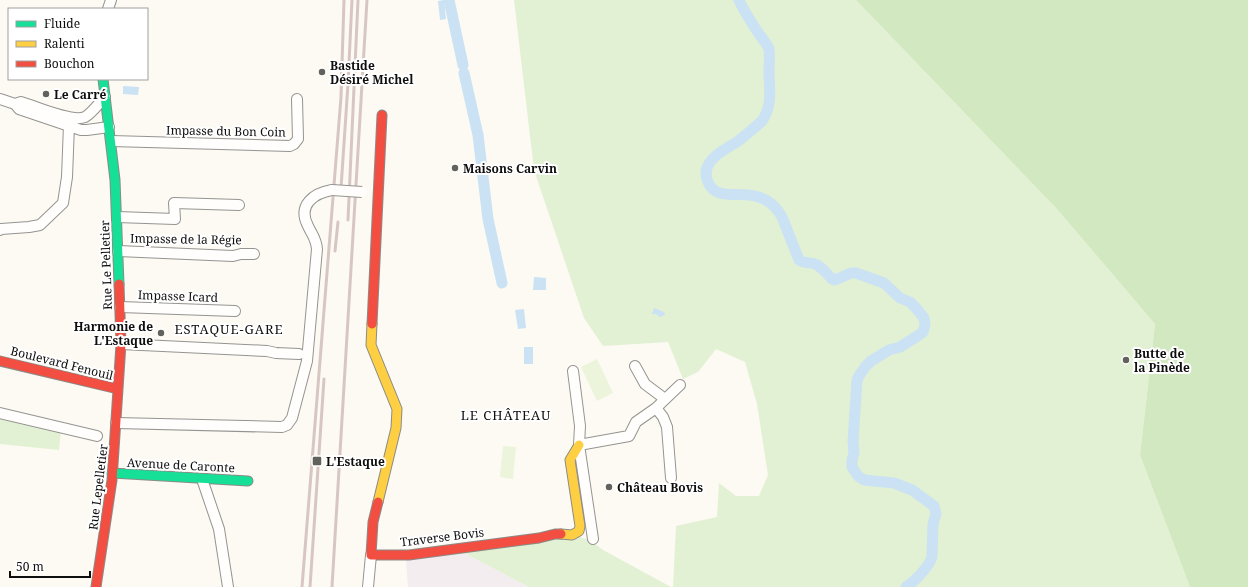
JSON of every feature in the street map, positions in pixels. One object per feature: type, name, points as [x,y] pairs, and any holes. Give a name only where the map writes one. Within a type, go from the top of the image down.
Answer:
[{"type":"street","name":"Rue Le Pelletier","points":[[103,80],[115,180],[117,217],[121,344],[118,389]]},
{"type":"street","points":[[15,104],[22,102],[68,117],[79,118],[88,114],[105,97]]},
{"type":"street","points":[[0,99],[15,104],[19,109],[69,126],[87,130],[109,127]]},
{"type":"street","name":"Impasse du Bon Coin","points":[[111,141],[290,146],[298,139],[297,99]]},
{"type":"street","points":[[368,587],[373,522],[396,428],[397,410],[371,345],[377,193],[382,115]]},
{"type":"street","points":[[0,230],[40,225],[63,203],[67,177],[69,126]]},
{"type":"street","points":[[116,423],[282,427],[290,422],[307,361],[317,250],[314,236],[308,226],[305,211],[306,205],[317,194],[332,190],[377,193]]},
{"type":"street","points":[[117,217],[175,219],[174,203],[240,205]]},
{"type":"street","name":"Impasse de la Régie","points":[[118,251],[233,256],[241,254],[254,254]]},
{"type":"street","name":"Impasse Icard","points":[[120,307],[234,311]]},
{"type":"street","points":[[121,344],[267,350],[276,353],[299,354]]},
{"type":"street","name":"Boulevard Fenouil","points":[[0,361],[118,389]]},
{"type":"street","points":[[635,366],[645,384],[665,399]]},
{"type":"street","points":[[572,371],[580,426],[579,445],[593,539]]},
{"type":"street","points":[[579,445],[629,436],[636,422],[656,408],[680,386]]},
{"type":"street","name":"Rue Lepelletier","points":[[96,587],[109,503],[118,389]]},
{"type":"street","points":[[656,408],[663,416],[667,427],[671,478]]},
{"type":"street","points":[[0,413],[97,436]]},
{"type":"street","name":"Traverse Bovis","points":[[371,555],[408,555],[539,538],[555,534],[572,535],[579,531],[580,526],[570,460],[579,445]]},
{"type":"street","name":"Avenue de Caronte","points":[[112,473],[248,481]]},
{"type":"street","points":[[202,478],[219,529],[228,587]]},
{"type":"shaded area","points":[[464,553],[529,587],[408,587],[406,560]]},
{"type":"green space","points":[[514,0],[856,0],[1056,208],[1155,324],[1140,455],[1190,587],[673,587],[676,526],[717,517],[719,483],[736,496],[759,496],[768,475],[757,404],[745,362],[716,349],[698,372],[683,379],[668,342],[603,346],[584,318],[534,170]]},
{"type":"green space","points":[[856,0],[1248,0],[1248,587],[1190,587],[1140,455],[1155,324],[1056,208]]},
{"type":"green space","points":[[597,359],[613,393],[597,401],[581,367]]},
{"type":"green space","points":[[0,416],[61,430],[59,450],[0,444]]},
{"type":"green space","points":[[503,446],[516,447],[513,479],[500,477]]},
{"type":"green space","points":[[562,532],[590,540],[603,550],[671,587],[529,587],[464,553]]},
{"type":"water","points":[[444,0],[446,19],[440,20],[438,1]]},
{"type":"water","points":[[123,86],[139,87],[138,95],[123,94]]},
{"type":"water","points":[[534,277],[546,278],[546,290],[533,290]]},
{"type":"water","points":[[654,308],[664,312],[665,315],[660,317],[656,314],[652,314]]},
{"type":"water","points":[[524,309],[526,328],[518,329],[515,310]]},
{"type":"water","points":[[524,347],[533,347],[533,364],[524,364]]},
{"type":"waterway","points":[[449,0],[463,65]]},
{"type":"waterway","points":[[739,0],[743,9],[769,49],[770,90],[768,109],[762,121],[737,142],[719,153],[714,158],[707,168],[706,175],[708,182],[715,191],[720,193],[759,197],[776,208],[782,217],[799,260],[817,265],[835,280],[851,273],[856,273],[884,283],[900,298],[910,302],[924,318],[925,325],[923,332],[900,347],[889,350],[871,361],[865,367],[857,380],[852,467],[858,476],[864,480],[894,483],[912,490],[934,506],[936,514],[933,524],[932,557],[921,574],[906,587]]},
{"type":"waterway","points":[[464,73],[478,135],[488,219],[502,283]]},
{"type":"railway","points":[[302,587],[341,97],[344,0]]},
{"type":"railway","points":[[341,188],[352,0]]},
{"type":"railway","points":[[348,220],[358,0]]},
{"type":"railway","points":[[332,587],[367,0]]},
{"type":"railway","points":[[335,251],[338,222]]},
{"type":"railway","points":[[310,587],[324,379]]},
{"type":"traffic: fast","points":[[103,80],[115,180],[119,284]]},
{"type":"traffic: fast","points":[[112,473],[248,481]]},
{"type":"traffic: slow","points":[[372,324],[371,345],[397,409],[396,428],[378,502]]},
{"type":"traffic: slow","points":[[561,534],[572,535],[579,531],[580,526],[570,460],[579,445]]},
{"type":"traffic: jam","points":[[372,324],[382,115]]},
{"type":"traffic: jam","points":[[96,587],[112,480],[121,344],[119,284]]},
{"type":"traffic: jam","points":[[0,361],[118,389]]},
{"type":"traffic: jam","points":[[378,502],[373,522],[371,555],[409,555],[561,534]]},
{"type":"place","name":"Bastide Désiré Michel","points":[[322,72]]},
{"type":"place","name":"Le Carré","points":[[46,94]]},
{"type":"place","name":"Maisons Carvin","points":[[455,168]]},
{"type":"place","name":"Harmonie de L'Estaque","points":[[161,333]]},
{"type":"place","name":"Butte de la Pinède","points":[[1126,360]]},
{"type":"place","name":"L'Estaque","points":[[317,461]]},
{"type":"place","name":"Château Bovis","points":[[609,487]]},
{"type":"district","name":"ESTAQUE-GARE","points":[[229,329]]},
{"type":"district","name":"LE CHÂTEAU","points":[[506,415]]}]
